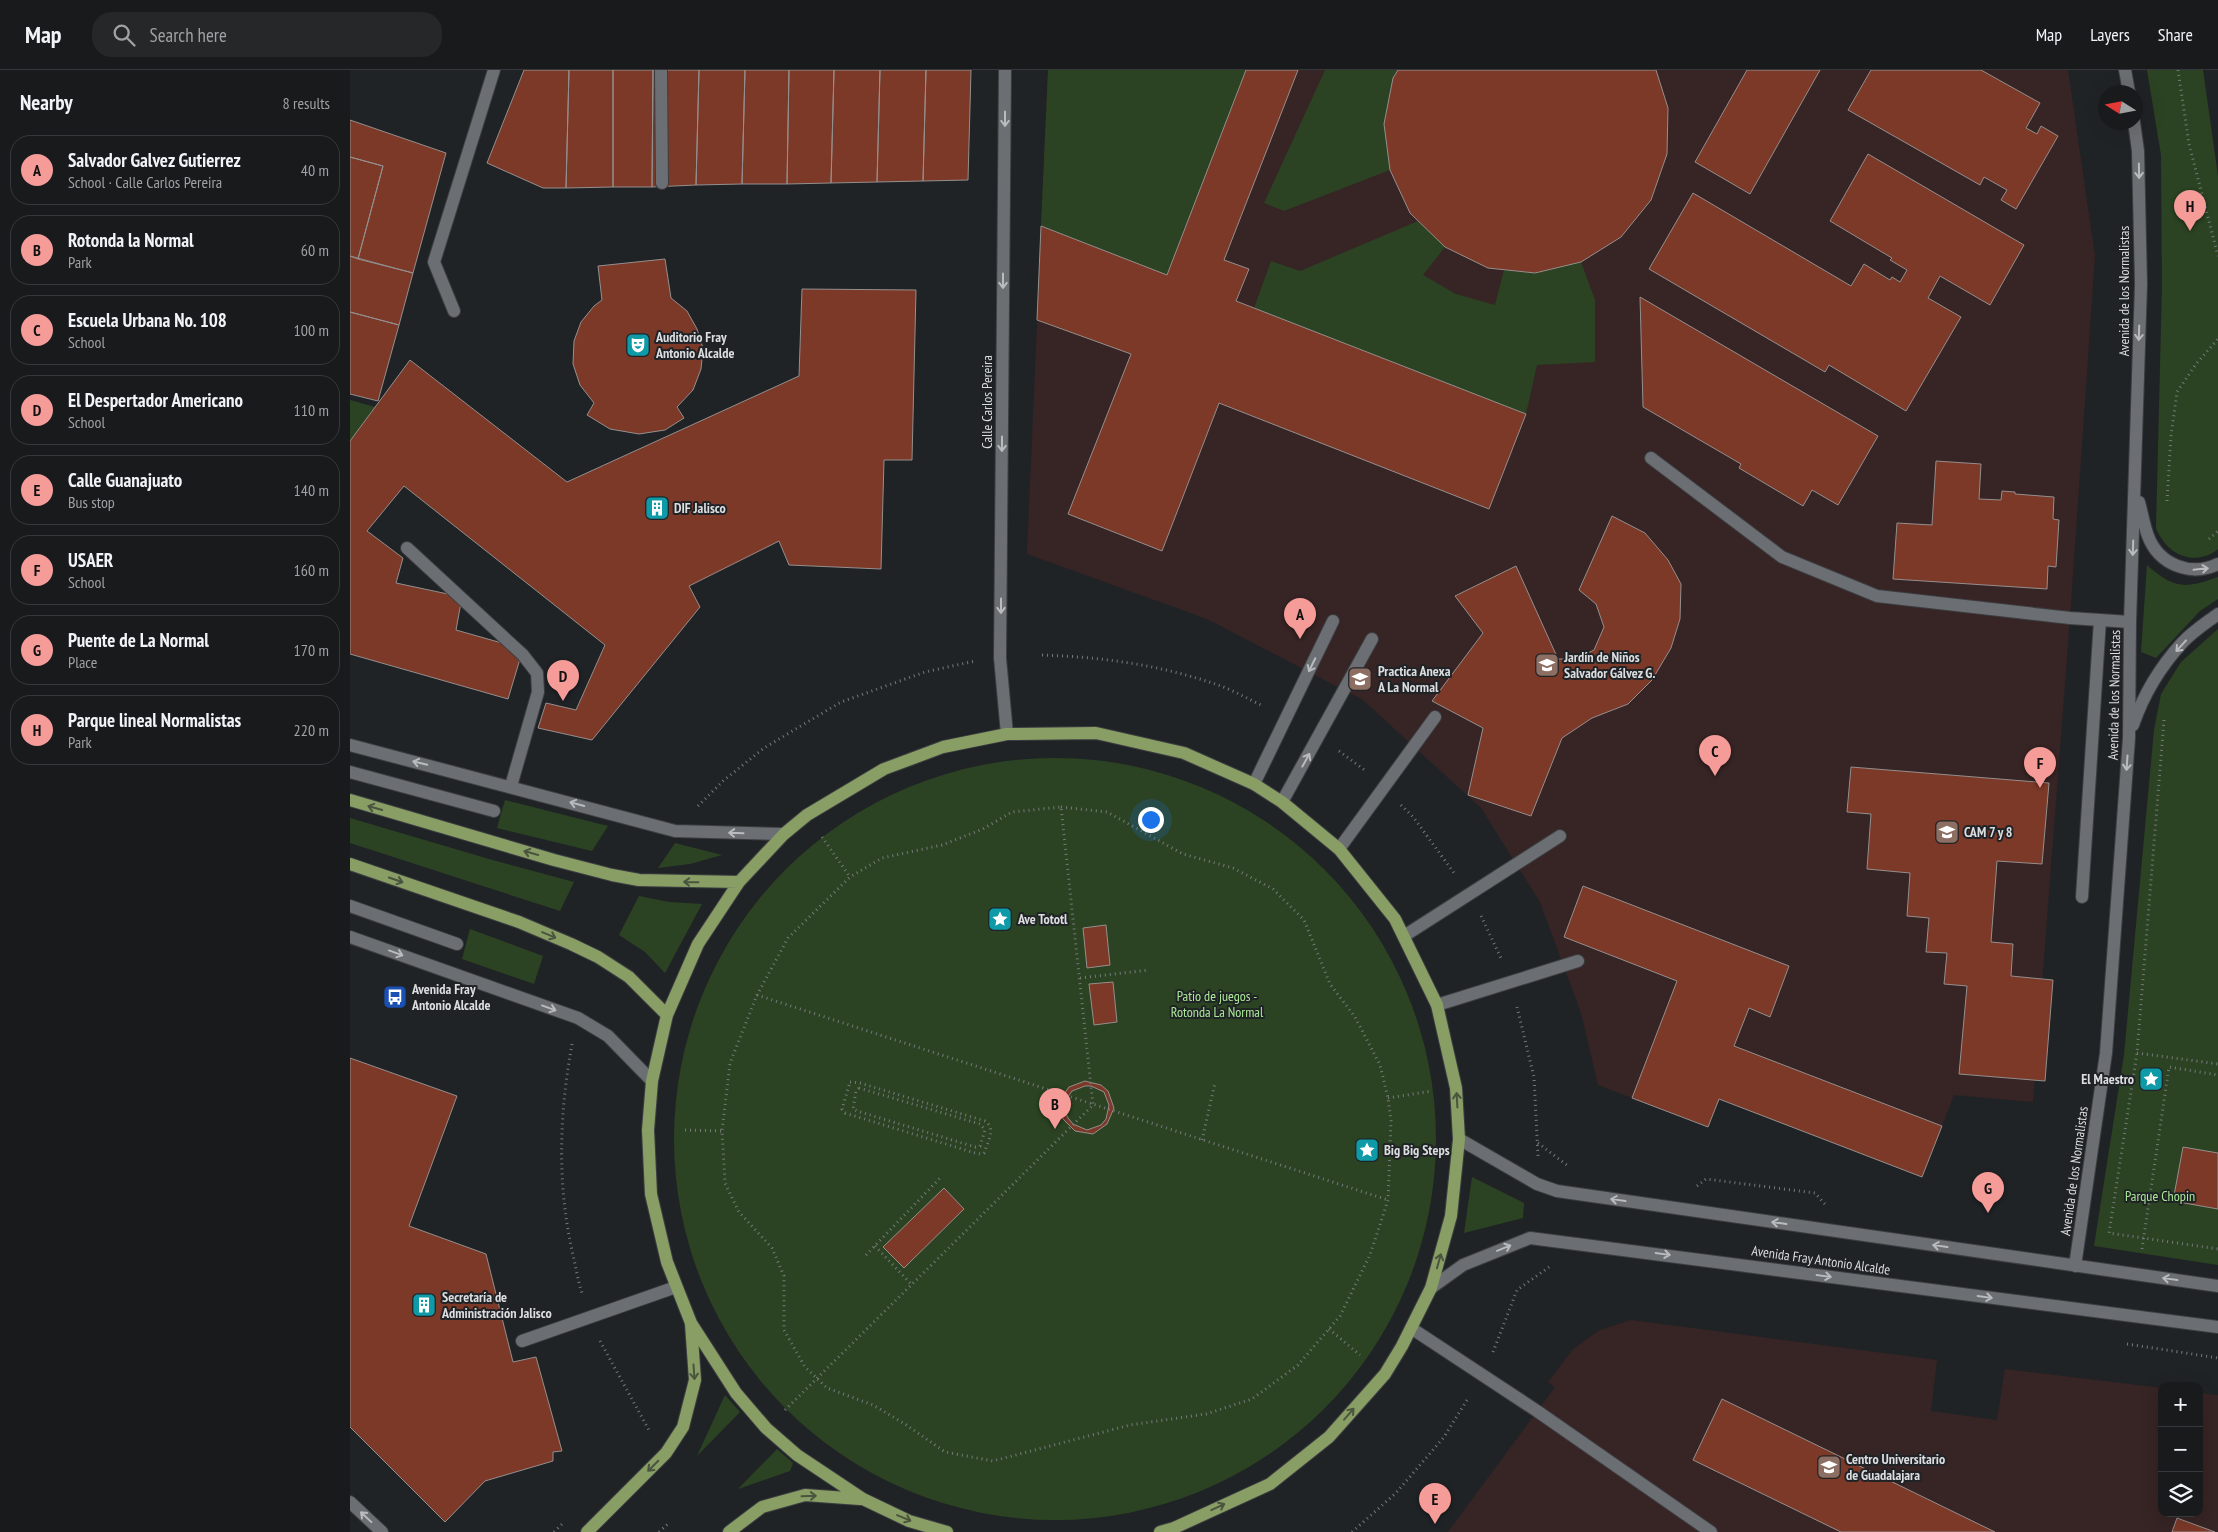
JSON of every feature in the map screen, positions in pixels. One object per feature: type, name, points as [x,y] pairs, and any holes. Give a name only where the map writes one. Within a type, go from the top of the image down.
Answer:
[{"type":"main road","points":[[947,1532],[909,1520],[863,1499],[797,1455],[766,1428],[736,1393],[691,1323],[667,1262],[652,1194],[648,1130],[652,1081],[667,1015],[698,944],[739,882],[784,834],[825,803],[884,769],[943,747],[1007,734],[1096,733],[1184,753],[1254,784],[1282,802],[1339,848],[1396,919],[1437,1005],[1456,1088],[1459,1139],[1451,1216],[1431,1288],[1385,1374],[1329,1437],[1270,1484],[1179,1530],[1160,1532]]},
{"type":"main road","points":[[350,800],[554,860],[612,875],[639,880],[739,882]]},
{"type":"main road","points":[[350,864],[519,922],[571,944],[598,957],[630,977],[667,1015]]},
{"type":"main road","points":[[587,1532],[666,1453],[683,1427],[695,1380],[691,1323]]},
{"type":"main road","points":[[729,1532],[762,1507],[806,1495],[863,1499]]},
{"type":"street","points":[[454,311],[434,262],[494,70]]},
{"type":"street","points":[[662,70],[662,183]]},
{"type":"street","name":"Calle Carlos Pereira","points":[[1005,70],[1000,658],[1007,734]]},
{"type":"street","points":[[2125,70],[2128,85]]},
{"type":"street","name":"Avenida de los Normalistas","points":[[2075,1266],[2106,1054],[2129,738],[2130,622],[2141,284],[2138,151],[2135,130]]},
{"type":"street","points":[[1651,458],[1782,557],[1877,596],[2130,622]]},
{"type":"street","points":[[2135,487],[2148,537],[2160,555],[2174,566],[2189,570],[2208,569],[2218,564]]},
{"type":"street","points":[[407,548],[523,655],[537,673],[538,692],[511,786]]},
{"type":"street","points":[[2129,738],[2140,705],[2156,677],[2182,643],[2218,614]]},
{"type":"street","points":[[2082,897],[2100,620]]},
{"type":"street","points":[[1254,784],[1333,621]]},
{"type":"street","points":[[1282,802],[1372,639]]},
{"type":"street","points":[[1339,848],[1436,717]]},
{"type":"street","points":[[350,745],[511,786],[675,831],[784,834]]},
{"type":"street","points":[[350,772],[494,811]]},
{"type":"street","points":[[1404,936],[1560,836]]},
{"type":"street","points":[[350,906],[458,944]]},
{"type":"street","points":[[350,937],[578,1018],[608,1036],[652,1081]]},
{"type":"street","points":[[1437,1005],[1578,961]]},
{"type":"street","points":[[1459,1139],[1537,1184],[1557,1191],[2218,1286]]},
{"type":"street","name":"Avenida Fray Antonio Alcalde","points":[[1431,1288],[1463,1265],[1530,1238],[1561,1240],[2218,1327]]},
{"type":"street","points":[[522,1341],[676,1287]]},
{"type":"street","points":[[1411,1328],[1482,1374],[1711,1532]]},
{"type":"street","points":[[350,1502],[382,1532]]},
{"type":"path","points":[[2178,70],[2189,144],[2218,256]]},
{"type":"path","points":[[2167,505],[2171,436],[2177,392],[2196,364],[2218,339]]},
{"type":"path","points":[[2207,541],[2218,531]]},
{"type":"path","points":[[1042,655],[1082,656],[1151,666],[1219,685],[1287,716]]},
{"type":"path","points":[[693,811],[723,781],[764,748],[841,702],[925,672],[975,661]]},
{"type":"path","points":[[2164,718],[2137,1052],[2109,1233],[2218,1249]]},
{"type":"path","points":[[1062,807],[1093,1105]]},
{"type":"path","points":[[1062,807],[1108,812],[1183,854],[1233,868],[1273,889],[1304,920],[1330,984],[1355,1017],[1380,1065],[1391,1121],[1388,1200],[1370,1255],[1340,1316],[1298,1365],[1252,1400],[1206,1414],[1130,1425],[992,1461],[945,1452],[905,1424],[873,1405],[827,1388],[804,1366],[784,1330],[784,1276],[772,1248],[739,1212],[725,1183],[722,1132],[730,1063],[757,995],[788,938],[850,877],[882,858],[942,845],[983,829],[1012,812],[1062,807]]},
{"type":"path","points":[[822,837],[850,877]]},
{"type":"path","points":[[1080,978],[1149,970]]},
{"type":"path","points":[[757,995],[1388,1200]]},
{"type":"path","points":[[573,1037],[564,1090],[560,1160],[567,1227],[580,1288],[602,1346],[653,1436]]},
{"type":"path","points":[[2137,1052],[2218,1064]]},
{"type":"path","points":[[2138,1275],[2169,1067],[2218,1075]]},
{"type":"path","points":[[850,1082],[854,1082],[985,1121],[990,1124],[992,1129],[984,1153],[981,1154],[851,1114],[845,1113],[842,1109],[850,1082]]},
{"type":"path","points":[[1202,1140],[1215,1083]]},
{"type":"path","points":[[859,1088],[980,1124],[985,1130],[980,1146],[975,1147],[857,1111],[853,1109],[852,1105],[859,1088]]},
{"type":"path","points":[[1388,1098],[1432,1091]]},
{"type":"path","points":[[784,1410],[1093,1105]]},
{"type":"path","points":[[685,1130],[722,1132]]},
{"type":"path","points":[[866,1255],[942,1176]]},
{"type":"path","points":[[875,1246],[912,1285]]},
{"type":"path","points":[[1352,1532],[1396,1493],[1444,1437],[1482,1374],[1500,1336],[1517,1290]]},
{"type":"path","points":[[2128,1344],[2132,1317]]},
{"type":"path","points":[[1329,1329],[1360,1355]]},
{"type":"path","points":[[660,1532],[670,1522]]},
{"type":"shaded area","points":[[1048,70],[2068,70],[2095,256],[2070,618],[2033,1102],[1954,1095],[1922,1177],[1720,1099],[1708,1127],[1598,1085],[1581,1013],[1540,902],[1481,808],[1363,700],[1207,619],[1027,554]]},
{"type":"shaded area","name":"Centro Universitario de Guadalajara","points":[[1631,1320],[1937,1360],[1931,1411],[1997,1420],[2005,1369],[2158,1388],[2158,1517],[2203,1517],[2203,1393],[2218,1395],[2218,1532],[1448,1532],[1555,1387],[1548,1382],[1573,1349],[1600,1330]]},
{"type":"green space","points":[[1048,70],[1246,70],[1167,275],[1041,226]]},
{"type":"green space","points":[[1325,70],[1398,70],[1393,78],[1384,124],[1390,170],[1284,211],[1264,203]]},
{"type":"green space","points":[[2147,70],[2203,70],[2218,176],[2218,549],[2209,555],[2190,558],[2174,551],[2167,545],[2156,528],[2162,287],[2161,155]]},
{"type":"green space","points":[[1418,221],[1445,247],[1423,275],[1456,294],[1495,305],[1504,270],[1535,273],[1581,262],[1595,300],[1595,362],[1537,365],[1526,414],[1254,308],[1271,261],[1300,271]]},
{"type":"green space","points":[[350,400],[375,407],[350,441]]},
{"type":"green space","points":[[2147,565],[2173,583],[2197,584],[2218,577],[2218,599],[2200,611],[2156,658],[2141,652]]},
{"type":"green space","name":"Parque Chopin","points":[[2218,629],[2218,1265],[2094,1246],[2124,1055],[2154,730],[2161,694],[2181,662]]},
{"type":"green space","name":"Patio de juegos - Rotonda La Normal","points":[[1055,758],[1129,765],[1166,774],[1201,787],[1235,803],[1267,822],[1297,844],[1325,869],[1350,897],[1372,927],[1391,959],[1407,993],[1420,1028],[1429,1065],[1436,1139],[1429,1213],[1420,1250],[1407,1285],[1391,1319],[1372,1351],[1350,1381],[1325,1409],[1297,1434],[1267,1456],[1235,1475],[1201,1491],[1166,1504],[1129,1513],[1055,1520],[981,1513],[944,1504],[909,1491],[875,1475],[843,1456],[813,1434],[785,1409],[760,1381],[738,1351],[719,1319],[703,1285],[690,1250],[681,1213],[674,1139],[681,1065],[690,1028],[703,993],[719,959],[738,927],[760,897],[785,869],[813,844],[843,822],[875,803],[909,787],[944,774],[981,765]]},
{"type":"green space","points":[[505,800],[608,826],[592,851],[497,828]]},
{"type":"green space","points":[[350,818],[574,882],[560,911],[350,843]]},
{"type":"green space","points":[[675,843],[722,855],[690,864],[658,868]]},
{"type":"green space","points":[[639,896],[669,902],[702,904],[665,973],[645,952],[619,935]]},
{"type":"green space","points":[[470,929],[543,956],[534,984],[462,959]]},
{"type":"green space","points":[[1472,1177],[1524,1203],[1523,1218],[1464,1233]]},
{"type":"green space","points":[[725,1395],[740,1412],[697,1456]]},
{"type":"green space","points":[[777,1449],[793,1463],[790,1471],[738,1489]]},
{"type":"building","points":[[524,70],[569,70],[566,188],[543,188],[487,163]]},
{"type":"building","points":[[569,70],[613,70],[613,187],[566,188]]},
{"type":"building","points":[[613,70],[653,70],[652,187],[613,187]]},
{"type":"building","points":[[653,70],[699,70],[696,185],[652,187]]},
{"type":"building","points":[[699,70],[745,70],[742,184],[696,185]]},
{"type":"building","points":[[745,70],[789,70],[787,184],[742,184]]},
{"type":"building","points":[[789,70],[834,70],[831,183],[787,184]]},
{"type":"building","points":[[834,70],[880,70],[877,182],[831,183]]},
{"type":"building","points":[[880,70],[926,70],[923,181],[877,182]]},
{"type":"building","points":[[926,70],[971,70],[968,180],[923,181]]},
{"type":"building","points":[[1246,70],[1298,70],[1224,260],[1249,269],[1236,301],[1526,414],[1489,509],[1219,403],[1162,551],[1068,514],[1131,354],[1037,320],[1041,226],[1167,275]]},
{"type":"building","points":[[1398,70],[1656,70],[1668,108],[1667,154],[1651,200],[1621,237],[1581,262],[1535,273],[1488,268],[1445,247],[1410,213],[1390,170],[1384,124],[1393,78]]},
{"type":"building","points":[[1747,70],[1820,70],[1750,194],[1695,162]]},
{"type":"building","points":[[1871,70],[1981,70],[2040,103],[2026,128],[2037,134],[2041,126],[2058,136],[2016,209],[2001,200],[2007,190],[1984,177],[1980,185],[1848,110]]},
{"type":"building","points":[[350,120],[446,153],[413,273],[358,259],[383,166],[350,157]]},
{"type":"building","points":[[1868,154],[2024,245],[1990,305],[1940,276],[1928,298],[1961,317],[1906,411],[1829,365],[1825,372],[1649,269],[1693,193],[1851,286],[1864,264],[1890,280],[1892,277],[1900,282],[1907,270],[1890,260],[1892,258],[1830,221]]},
{"type":"building","points":[[350,157],[383,166],[358,259],[350,256]]},
{"type":"building","points":[[350,256],[413,273],[399,325],[350,312]]},
{"type":"building","name":"Auditorio Fray Antonio Alcalde","points":[[665,259],[671,298],[687,311],[697,329],[703,348],[701,369],[693,390],[677,407],[684,418],[665,430],[639,434],[610,429],[587,415],[594,403],[580,385],[573,364],[574,341],[581,322],[594,306],[602,300],[598,266]]},
{"type":"building","name":"DIF Jalisco","points":[[802,289],[916,290],[912,460],[884,460],[881,569],[789,565],[779,541],[689,586],[700,607],[592,740],[538,728],[546,703],[576,710],[605,645],[404,486],[367,531],[403,558],[396,583],[462,597],[456,630],[523,649],[508,699],[350,654],[350,441],[410,360],[567,482],[799,376]]},
{"type":"building","points":[[1640,297],[1878,436],[1838,505],[1812,490],[1803,506],[1739,468],[1741,464],[1643,407]]},
{"type":"building","points":[[350,312],[399,325],[378,401],[350,394]]},
{"type":"building","points":[[1936,461],[1981,464],[1979,499],[2001,500],[2002,491],[2054,497],[2053,519],[2059,520],[2056,567],[2048,566],[2047,589],[1893,579],[1897,523],[1932,525]]},
{"type":"building","points":[[1612,516],[1645,533],[1668,560],[1681,584],[1680,619],[1671,648],[1652,680],[1628,704],[1592,718],[1562,738],[1531,816],[1468,795],[1483,728],[1432,701],[1483,633],[1455,596],[1516,566],[1558,659],[1576,659],[1594,650],[1604,627],[1596,604],[1579,590]]},
{"type":"building","points":[[1851,767],[2049,783],[2042,864],[1997,861],[1991,942],[2013,944],[2011,976],[2053,980],[2045,1081],[1959,1074],[1967,986],[1944,984],[1947,953],[1926,952],[1929,918],[1907,916],[1910,873],[1867,869],[1871,814],[1847,812]]},
{"type":"building","points":[[1583,886],[1789,966],[1770,1017],[1749,1008],[1734,1046],[1942,1126],[1922,1177],[1719,1099],[1708,1127],[1632,1098],[1677,981],[1564,937]]},
{"type":"building","points":[[1106,925],[1110,965],[1087,968],[1083,928]]},
{"type":"building","points":[[1113,982],[1117,1022],[1094,1025],[1089,984]]},
{"type":"building","name":"Secretaría de Administración Jalisco","points":[[350,1058],[457,1096],[409,1226],[486,1254],[513,1362],[536,1357],[562,1451],[553,1452],[553,1461],[485,1481],[445,1522],[350,1427]]},
{"type":"building","points":[[1085,1081],[1101,1085],[1108,1091],[1114,1108],[1107,1124],[1093,1134],[1075,1131],[1063,1119],[1060,1111],[1064,1094],[1069,1087]],"holes":[[[1085,1086],[1091,1086],[1104,1092],[1109,1105],[1106,1119],[1101,1125],[1087,1130],[1073,1124],[1065,1111],[1068,1097],[1072,1091]]]},
{"type":"building","points":[[2183,1147],[2218,1153],[2218,1209],[2173,1201]]},
{"type":"building","points":[[944,1188],[964,1209],[904,1268],[883,1247]]},
{"type":"building","points":[[1722,1399],[1995,1532],[1841,1532],[1693,1460]]},
{"type":"building","points":[[2177,1518],[2215,1532],[2172,1532]]},
{"type":"place","name":"Parque lineal Normalistas","points":[[2190,231]]},
{"type":"place","name":"Auditorio Fray Antonio Alcalde","points":[[638,345]]},
{"type":"place","name":"DIF Jalisco","points":[[657,508]]},
{"type":"place","name":"Salvador Galvez Gutierrez","points":[[1300,639]]},
{"type":"place","name":"Jardín de Niños Salvador Gálvez G.","points":[[1547,665]]},
{"type":"place","name":"Practica Anexa A La Normal","points":[[1360,679]]},
{"type":"place","name":"El Despertador Americano","points":[[563,701]]},
{"type":"place","name":"Escuela Urbana No. 108","points":[[1715,776]]},
{"type":"place","name":"USAER","points":[[2040,788]]},
{"type":"place","name":"CAM 7 y 8","points":[[1947,832]]},
{"type":"place","name":"Ave Tototl","points":[[1000,919]]},
{"type":"place","name":"Avenida Fray Antonio Alcalde","points":[[395,997]]},
{"type":"place","name":"El Maestro","points":[[2151,1079]]},
{"type":"place","name":"Rotonda la Normal","points":[[1055,1129]]},
{"type":"place","name":"Big Big Steps","points":[[1367,1150]]},
{"type":"place","name":"Puente de La Normal","points":[[1988,1213]]},
{"type":"place","name":"Secretaría de Administración Jalisco","points":[[424,1305]]},
{"type":"place","name":"Centro Universitario de Guadalajara","points":[[1829,1467]]},
{"type":"place","name":"Calle Guanajuato","points":[[1435,1524]]}]
